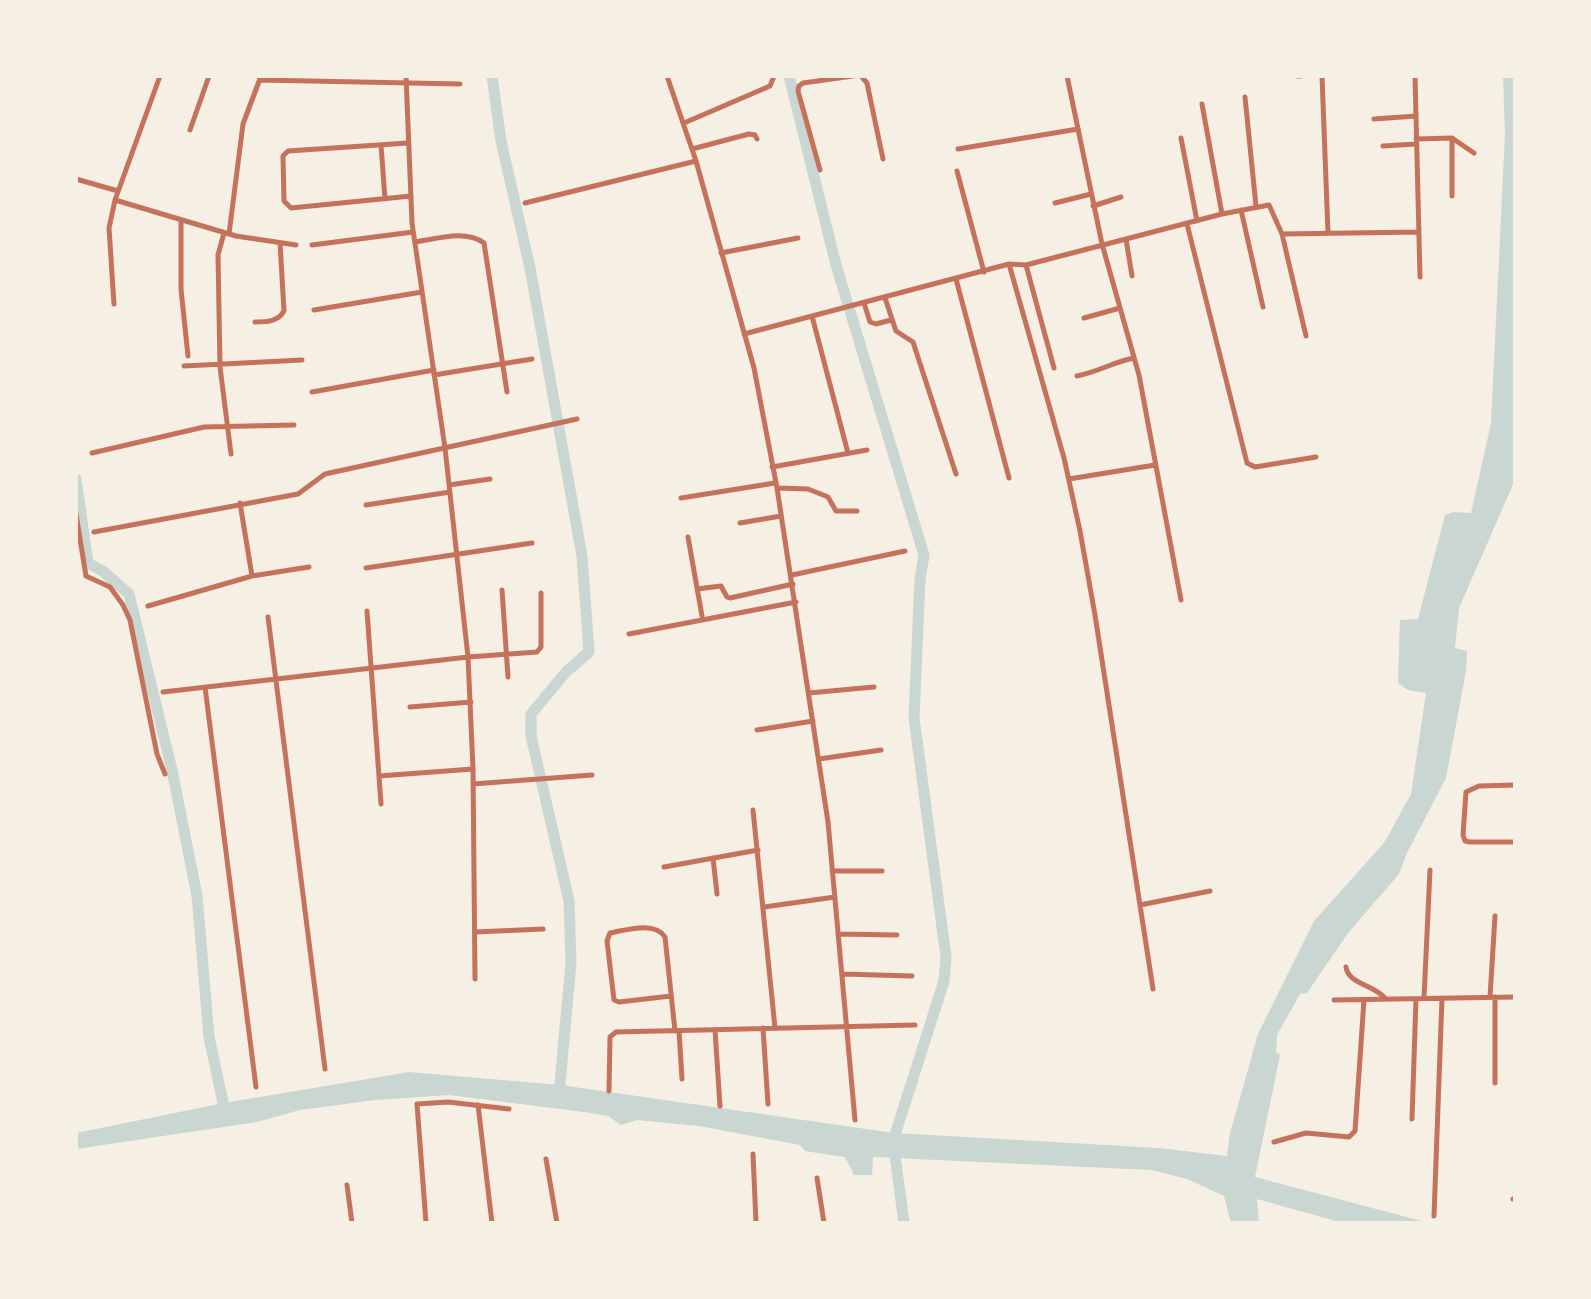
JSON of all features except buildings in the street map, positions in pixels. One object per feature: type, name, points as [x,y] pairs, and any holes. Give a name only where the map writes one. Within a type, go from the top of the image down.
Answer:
[{"type":"street","points":[[114,304],[109,228],[118,191],[160,76]]},
{"type":"street","points":[[190,130],[209,76]]},
{"type":"street","points":[[667,76],[696,161],[754,368],[776,486],[819,759],[855,1120]]},
{"type":"street","points":[[684,123],[770,86],[774,76]]},
{"type":"street","points":[[820,170],[798,91],[803,83],[820,78],[853,76]]},
{"type":"street","points":[[861,76],[867,83],[883,159]]},
{"type":"street","points":[[1067,76],[1102,244],[1134,358],[1181,600]]},
{"type":"street","points":[[1322,76],[1328,233]]},
{"type":"street","points":[[1415,76],[1420,277]]},
{"type":"street","points":[[231,454],[221,364],[218,255],[226,234],[243,124],[260,78],[460,84]]},
{"type":"street","points":[[406,80],[413,232],[445,448],[468,657],[473,769],[475,979]]},
{"type":"street","points":[[1245,97],[1256,206]]},
{"type":"street","points":[[1202,104],[1222,214]]},
{"type":"street","points":[[1374,119],[1416,116]]},
{"type":"street","points":[[958,149],[1078,129]]},
{"type":"street","points":[[692,149],[749,134],[757,139]]},
{"type":"street","points":[[1181,138],[1197,221]]},
{"type":"street","points":[[1452,138],[1452,196]]},
{"type":"street","points":[[1383,146],[1452,138],[1474,153]]},
{"type":"street","points":[[408,143],[285,153],[284,201],[291,208],[411,196]]},
{"type":"street","points":[[381,145],[385,199]]},
{"type":"street","points":[[525,203],[696,161]]},
{"type":"street","points":[[957,171],[984,272]]},
{"type":"street","points":[[76,179],[118,191]]},
{"type":"street","points":[[1055,203],[1091,194]]},
{"type":"street","points":[[1093,206],[1121,197]]},
{"type":"street","points":[[115,200],[226,234],[296,245]]},
{"type":"street","points":[[744,334],[1009,264],[1026,265],[1256,206],[1272,207],[1282,234],[1306,336]]},
{"type":"street","points":[[1241,210],[1263,307]]},
{"type":"street","points":[[181,220],[181,289],[188,356]]},
{"type":"street","points":[[1187,224],[1247,463],[1255,467],[1316,457]]},
{"type":"street","points":[[312,245],[413,232]]},
{"type":"street","points":[[1282,234],[1418,232]]},
{"type":"street","points":[[415,242],[464,235],[477,237],[484,243],[507,392]]},
{"type":"street","points":[[721,253],[798,238]]},
{"type":"street","points":[[1126,239],[1132,276]]},
{"type":"street","points":[[255,322],[270,321],[284,311],[280,243]]},
{"type":"street","points":[[1009,264],[1069,479],[1095,615],[1153,989]]},
{"type":"street","points":[[1026,265],[1054,368]]},
{"type":"street","points":[[956,279],[1009,478]]},
{"type":"street","points":[[314,310],[422,292]]},
{"type":"street","points":[[885,298],[896,331],[913,342],[956,474]]},
{"type":"street","points":[[864,302],[870,322],[876,324],[891,320]]},
{"type":"street","points":[[1084,318],[1120,308]]},
{"type":"street","points":[[812,316],[848,453]]},
{"type":"street","points":[[1077,376],[1134,358]]},
{"type":"street","points":[[312,392],[532,359]]},
{"type":"street","points":[[184,366],[302,360]]},
{"type":"street","points":[[94,532],[298,494],[325,474],[577,419]]},
{"type":"street","points":[[92,453],[204,427],[294,425]]},
{"type":"street","points":[[772,467],[867,450]]},
{"type":"street","points":[[1069,479],[1155,465]]},
{"type":"street","points":[[366,505],[490,479]]},
{"type":"street","points":[[681,498],[776,486],[808,489],[828,497],[836,511],[857,511]]},
{"type":"street","points":[[240,503],[252,576]]},
{"type":"street","points":[[76,514],[86,576],[110,587],[130,620],[157,754],[165,774]]},
{"type":"street","points":[[740,523],[781,516]]},
{"type":"street","points":[[688,537],[702,616]]},
{"type":"street","points":[[366,568],[532,543]]},
{"type":"street","points":[[792,575],[905,551]]},
{"type":"street","points":[[148,606],[252,576],[309,567]]},
{"type":"street","points":[[697,589],[721,586],[730,598],[793,584]]},
{"type":"street","points":[[502,590],[508,677]]},
{"type":"street","points":[[163,692],[540,651],[541,593]]},
{"type":"street","points":[[629,634],[796,602]]},
{"type":"street","points":[[367,611],[381,804]]},
{"type":"street","points":[[268,617],[325,1069]]},
{"type":"street","points":[[205,687],[256,1087]]},
{"type":"street","points":[[809,693],[874,687]]},
{"type":"street","points":[[410,707],[471,702]]},
{"type":"street","points":[[757,730],[813,721]]},
{"type":"street","points":[[819,759],[881,750]]},
{"type":"street","points":[[379,776],[473,769]]},
{"type":"street","points":[[473,784],[592,775]]},
{"type":"street","points":[[1515,785],[1479,786],[1466,792],[1463,835],[1465,841],[1470,842],[1515,842]]},
{"type":"street","points":[[753,810],[775,1028]]},
{"type":"street","points":[[664,867],[758,850]]},
{"type":"street","points":[[713,858],[717,894]]},
{"type":"street","points":[[1424,998],[1430,870]]},
{"type":"street","points":[[832,871],[882,871]]},
{"type":"street","points":[[1140,905],[1210,891]]},
{"type":"street","points":[[764,907],[835,897]]},
{"type":"street","points":[[1495,916],[1492,997],[1495,1083]]},
{"type":"street","points":[[475,932],[543,929]]},
{"type":"street","points":[[671,996],[614,1000],[607,941],[610,933],[638,929],[658,929],[662,932],[677,1031],[682,1079]]},
{"type":"street","points":[[838,934],[897,935]]},
{"type":"street","points":[[1346,967],[1351,978],[1376,989],[1386,999]]},
{"type":"street","points":[[842,974],[912,976]]},
{"type":"street","points":[[1334,1000],[1515,997]]},
{"type":"street","points":[[1434,1216],[1442,998]]},
{"type":"street","points":[[1412,1119],[1416,999]]},
{"type":"street","points":[[1274,1142],[1306,1133],[1349,1137],[1355,1131],[1364,1000]]},
{"type":"street","points":[[609,1091],[612,1033],[847,1024],[915,1025]]},
{"type":"street","points":[[763,1028],[768,1104]]},
{"type":"street","points":[[715,1030],[720,1106]]},
{"type":"street","points":[[426,1223],[417,1104],[448,1102],[509,1109]]},
{"type":"street","points":[[478,1105],[492,1223]]},
{"type":"street","points":[[753,1154],[756,1223]]},
{"type":"street","points":[[546,1159],[557,1223]]},
{"type":"street","points":[[817,1178],[824,1223]]},
{"type":"street","points":[[347,1185],[352,1223]]},
{"type":"shaded area","points":[[1503,76],[1515,76],[1515,480],[1459,608],[1455,648],[1467,651],[1466,671],[1446,778],[1399,874],[1348,933],[1307,993],[1300,994],[1277,1035],[1276,1052],[1280,1055],[1255,1177],[1429,1223],[1343,1223],[1257,1199],[1259,1223],[1231,1223],[1224,1196],[1187,1179],[1151,1170],[873,1157],[872,1175],[854,1175],[845,1157],[805,1151],[800,1145],[699,1126],[637,1120],[621,1125],[608,1116],[449,1095],[375,1100],[300,1110],[257,1122],[76,1149],[76,1133],[224,1103],[409,1072],[560,1085],[894,1133],[1159,1148],[1227,1156],[1230,1133],[1258,1034],[1314,921],[1384,843],[1411,794],[1426,693],[1408,690],[1398,683],[1400,620],[1418,619],[1445,515],[1471,513],[1491,423],[1505,134]]},
{"type":"waterway","points":[[492,76],[501,141],[530,268],[582,556],[589,652],[566,672],[531,714],[531,736],[569,901],[571,963],[559,1094]]},
{"type":"waterway","points":[[789,76],[836,265],[924,555],[920,579],[914,718],[946,957],[944,981],[893,1141],[904,1223]]},
{"type":"waterway","points":[[76,479],[88,563],[104,572],[129,594],[172,770],[197,896],[209,1037],[225,1112]]}]
